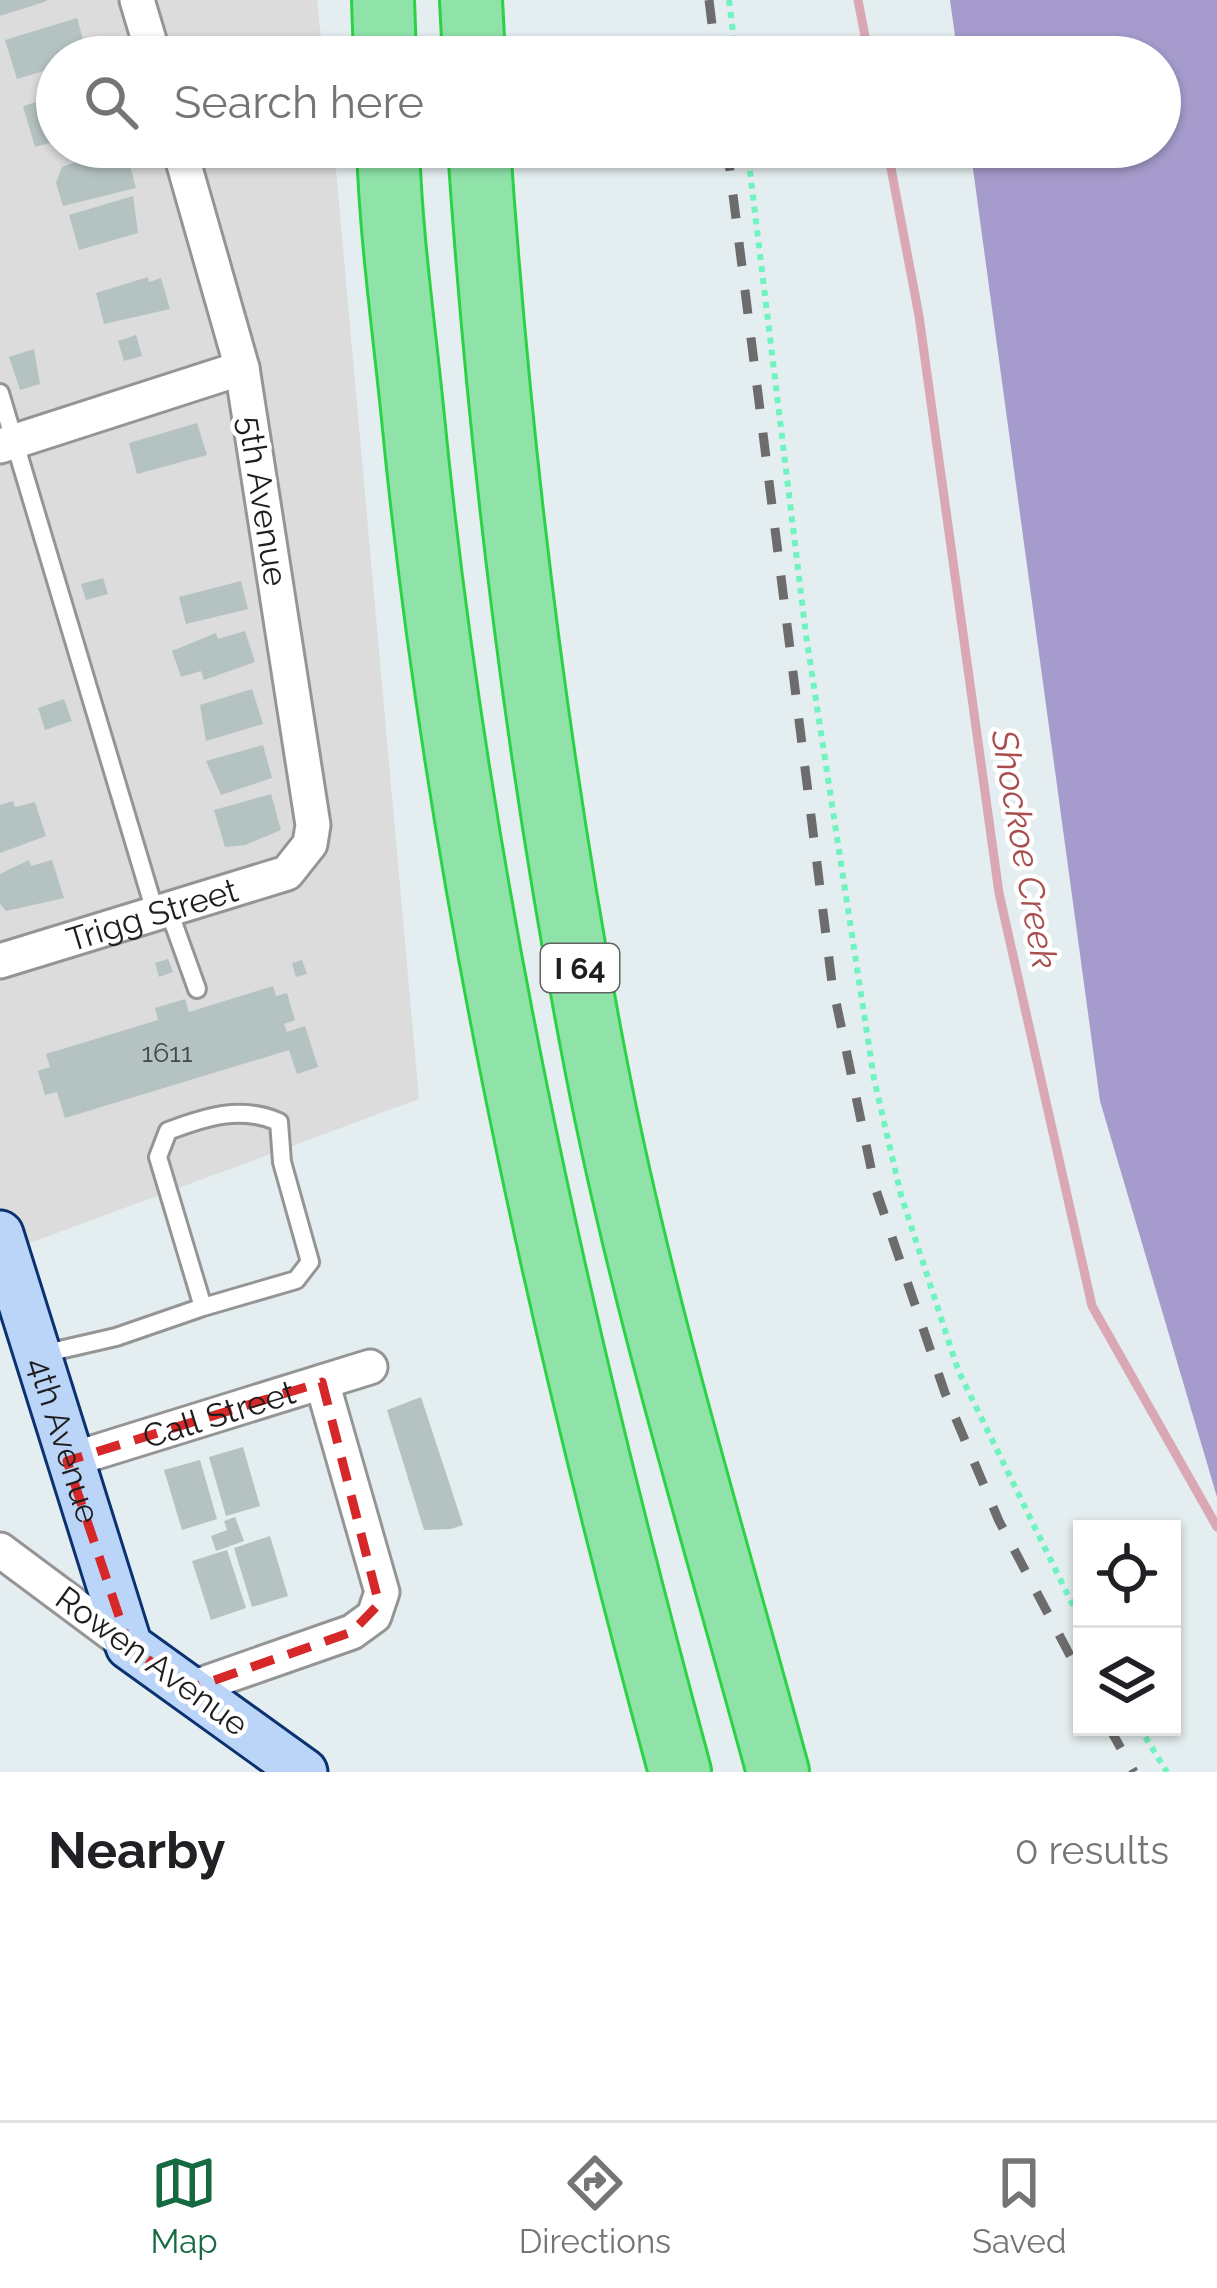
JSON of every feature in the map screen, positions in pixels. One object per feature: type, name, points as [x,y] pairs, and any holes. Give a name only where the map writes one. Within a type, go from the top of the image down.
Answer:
[{"type":"highway","points":[[383,0],[384,36]]},
{"type":"highway","points":[[471,0],[472,36]]},
{"type":"highway","name":"I 64","points":[[390,168],[430,586],[486,944],[532,1177],[680,1772]]},
{"type":"highway","name":"I 64","points":[[481,168],[526,638],[597,1073],[679,1410],[778,1772]]},
{"type":"main road","name":"4th Avenue","points":[[0,1234],[67,1461],[129,1646]]},
{"type":"main road","name":"Rowen Avenue","points":[[129,1646],[304,1772]]},
{"type":"street","points":[[137,0],[148,36]]},
{"type":"street","name":"5th Avenue","points":[[185,168],[242,368],[313,825],[301,860]]},
{"type":"street","points":[[7,444],[242,368]]},
{"type":"street","name":"Trigg Street","points":[[0,961],[287,873],[301,860]]},
{"type":"street","name":"Call Street","points":[[67,1461],[370,1367]]},
{"type":"street","points":[[190,1689],[352,1632],[374,1616],[382,1592],[322,1382]]},
{"type":"street","name":"Rowen Avenue","points":[[0,1550],[129,1646]]},
{"type":"lane","points":[[0,393],[7,444],[163,914],[197,989]]},
{"type":"lane","points":[[36,1355],[116,1337],[296,1280],[310,1262],[282,1162],[279,1122],[262,1114],[214,1114],[168,1131],[158,1157],[203,1307]]},
{"type":"path","points":[[729,0],[733,36]]},
{"type":"path","points":[[750,168],[806,635],[874,1079],[901,1195],[958,1370],[1073,1606]]},
{"type":"path","points":[[1145,1736],[1167,1772]]},
{"type":"highlighted area","points":[[322,1382],[379,1604],[352,1632],[189,1689],[129,1646],[67,1461]]},
{"type":"shaded area","points":[[0,0],[317,0],[321,36],[36,36],[36,168],[336,168],[419,1099],[0,1254]]},
{"type":"shaded area","points":[[950,0],[1217,0],[1217,1497],[1100,1101],[973,168],[1181,168],[1181,36],[955,36]]},
{"type":"building","points":[[0,0],[47,0],[47,1],[0,16]]},
{"type":"building","points":[[77,18],[82,36],[36,36],[36,73],[17,79],[5,40]]},
{"type":"building","points":[[36,102],[36,147],[35,147],[23,106]]},
{"type":"building","points":[[62,168],[131,168],[136,188],[63,206],[56,183]]},
{"type":"building","points":[[133,196],[138,233],[79,250],[69,215]]},
{"type":"building","points":[[148,277],[149,282],[161,278],[170,309],[104,324],[96,293]]},
{"type":"building","points":[[136,335],[142,356],[124,361],[118,341]]},
{"type":"building","points":[[34,349],[40,384],[20,390],[9,357]]},
{"type":"building","points":[[197,423],[207,455],[137,474],[129,443]]},
{"type":"building","points":[[103,578],[108,594],[86,600],[81,584]]},
{"type":"building","points":[[241,581],[248,609],[186,624],[179,597]]},
{"type":"building","points":[[245,631],[255,662],[204,680],[201,671],[181,677],[172,651],[216,633],[218,639]]},
{"type":"building","points":[[252,689],[263,724],[206,741],[200,705]]},
{"type":"building","points":[[64,699],[72,721],[45,730],[38,708]]},
{"type":"building","points":[[263,745],[272,778],[221,795],[206,761]]},
{"type":"building","points":[[271,794],[281,830],[245,845],[225,847],[214,810]]},
{"type":"building","points":[[13,801],[15,807],[35,802],[46,836],[0,853],[0,805]]},
{"type":"building","points":[[29,860],[31,866],[52,860],[64,898],[6,911],[0,904],[0,874]]},
{"type":"building","points":[[168,959],[173,972],[159,977],[155,963]]},
{"type":"building","points":[[302,960],[307,974],[296,977],[292,963]]},
{"type":"building","points":[[273,986],[276,996],[287,993],[295,1020],[284,1024],[287,1032],[305,1026],[318,1067],[297,1074],[289,1050],[65,1118],[57,1092],[45,1095],[38,1071],[50,1067],[46,1054],[158,1020],[155,1008],[185,999],[189,1012]]},
{"type":"building","points":[[421,1397],[463,1525],[451,1529],[424,1530],[387,1410]]},
{"type":"building","points":[[243,1447],[260,1506],[226,1516],[209,1457]]},
{"type":"building","points":[[200,1460],[217,1519],[182,1530],[164,1470]]},
{"type":"building","points":[[235,1517],[244,1541],[216,1551],[211,1536],[227,1530],[224,1521]]},
{"type":"building","points":[[270,1536],[288,1596],[252,1607],[234,1548]]},
{"type":"building","points":[[227,1550],[246,1608],[211,1620],[192,1561]]},
{"type":"waterway","name":"Shockoe Creek","points":[[858,0],[865,36]]},
{"type":"waterway","name":"Shockoe Creek","points":[[891,168],[919,316],[999,893],[1092,1306],[1217,1527]]},
{"type":"railway","points":[[709,0],[713,36]]},
{"type":"railway","points":[[730,168],[832,983],[875,1187],[945,1393],[999,1521],[1073,1661]]},
{"type":"railway","points":[[1114,1736],[1134,1772]]}]
